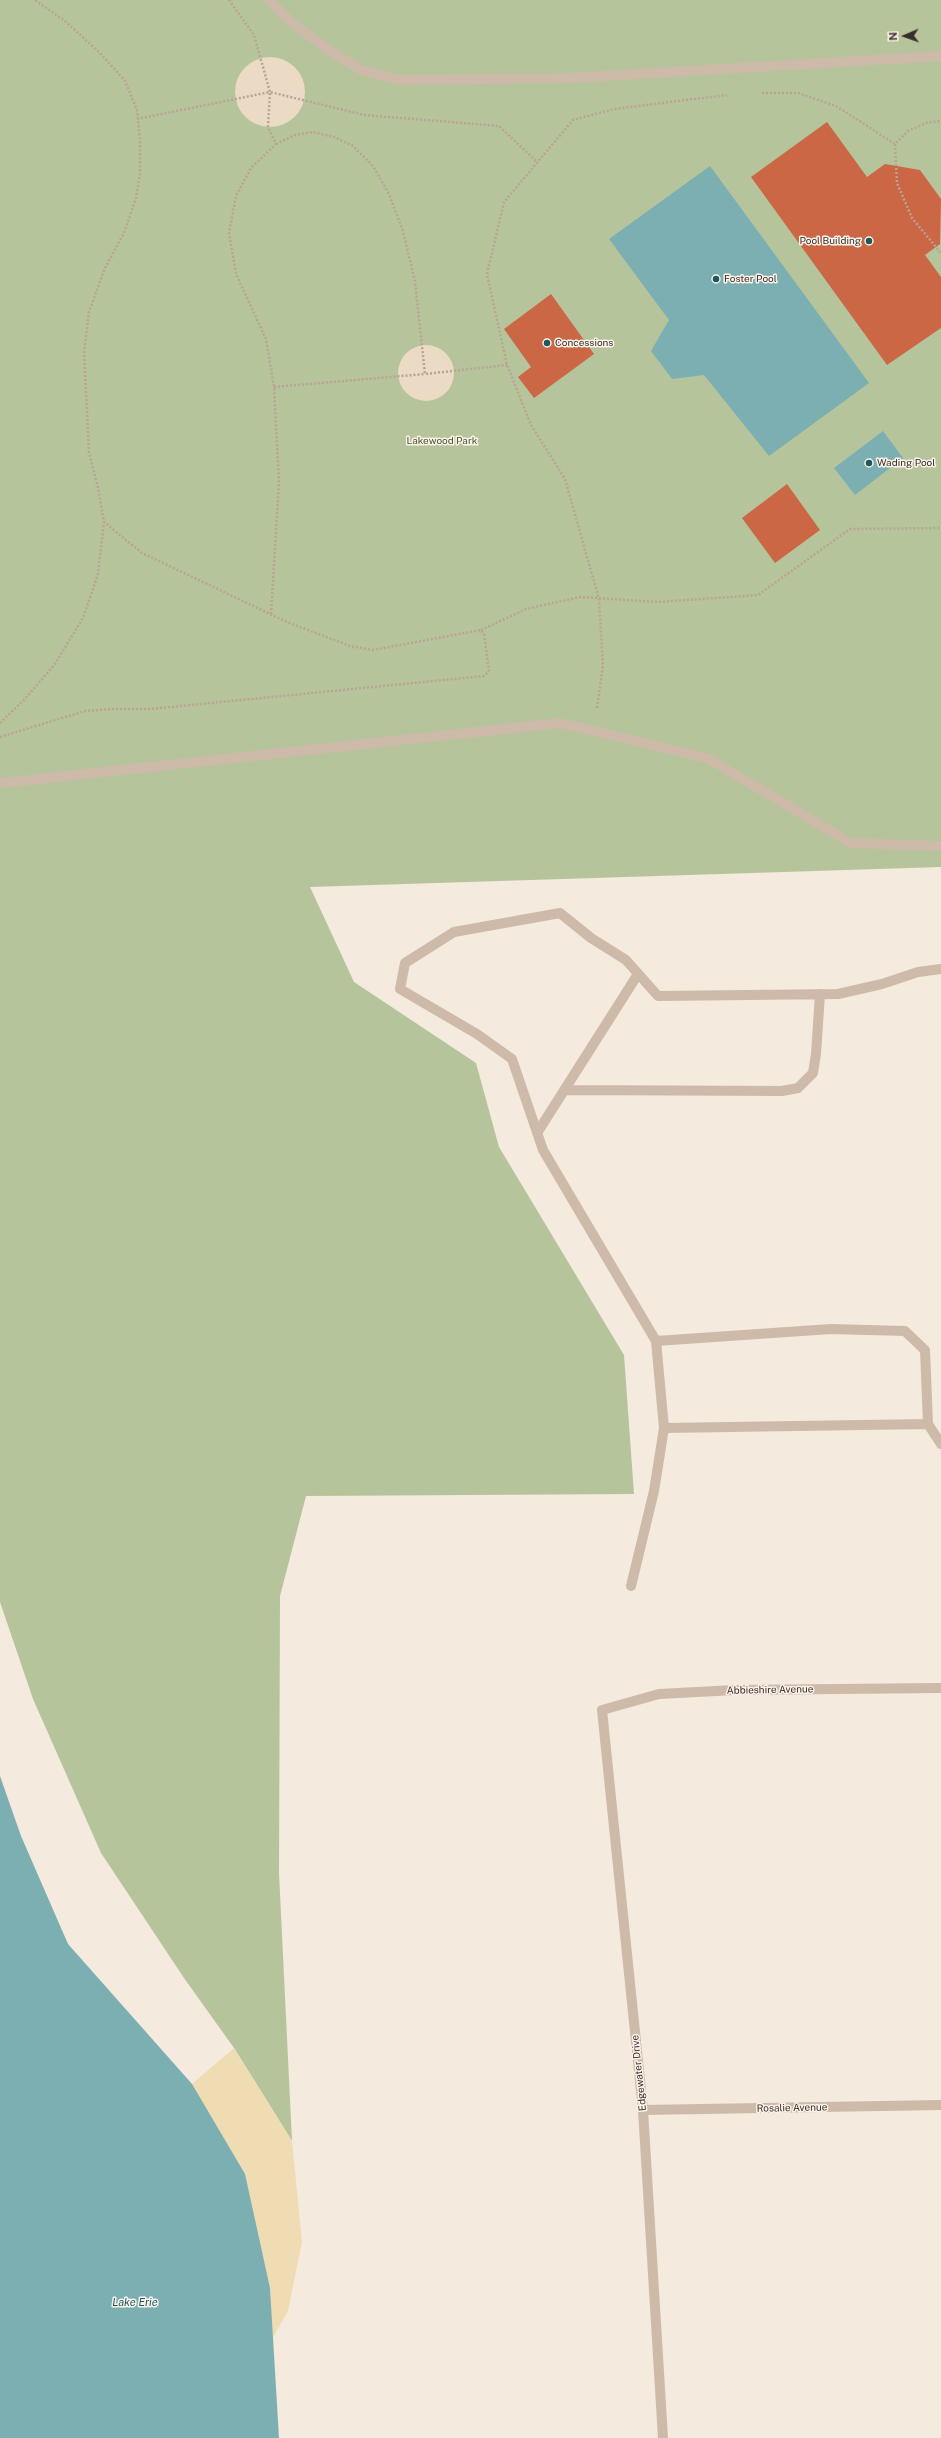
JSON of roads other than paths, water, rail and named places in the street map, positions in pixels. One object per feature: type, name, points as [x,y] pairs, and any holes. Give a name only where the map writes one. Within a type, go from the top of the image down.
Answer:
[{"type":"street","points":[[269,0],[291,22],[327,50],[361,70],[398,80],[570,78],[941,56]]},
{"type":"street","points":[[0,783],[560,723],[708,758],[851,843],[941,846]]},
{"type":"street","points":[[631,1586],[654,1491],[664,1428],[656,1341],[543,1150],[512,1059],[477,1034],[400,989],[405,963],[454,932],[560,913],[591,938],[626,960],[658,996],[838,994],[882,984],[918,972],[941,970]]},
{"type":"street","points":[[537,1132],[638,974]]},
{"type":"street","points":[[564,1090],[782,1091],[798,1088],[813,1073],[816,1054],[820,994]]},
{"type":"street","points":[[656,1341],[830,1329],[905,1331],[926,1350],[928,1424],[941,1444]]},
{"type":"street","points":[[664,1428],[928,1424]]},
{"type":"street","name":"Abbieshire Avenue","points":[[602,1710],[659,1694],[735,1690],[941,1688]]},
{"type":"street","name":"Edgewater Drive","points":[[602,1710],[643,2110],[663,2438]]},
{"type":"street","name":"Rosalie Avenue","points":[[643,2110],[941,2105]]},
{"type":"water","name":"Foster Pool","points":[[710,166],[869,383],[769,456],[704,375],[672,379],[651,351],[669,320],[609,239]]},
{"type":"water","name":"Wading Pool","points":[[883,431],[903,458],[855,495],[834,468]]},
{"type":"water","name":"Lake Erie","points":[[0,1776],[21,1836],[68,1944],[192,2084],[245,2174],[270,2288],[279,2438],[0,2438]]},
{"type":"place","name":"Pool Building","points":[[869,241]]},
{"type":"place","name":"Foster Pool","points":[[716,279]]},
{"type":"place","name":"Concessions","points":[[547,343]]},
{"type":"place","name":"Wading Pool","points":[[869,463]]},
{"type":"park label","name":"Lakewood Park","points":[[442,441]]}]
